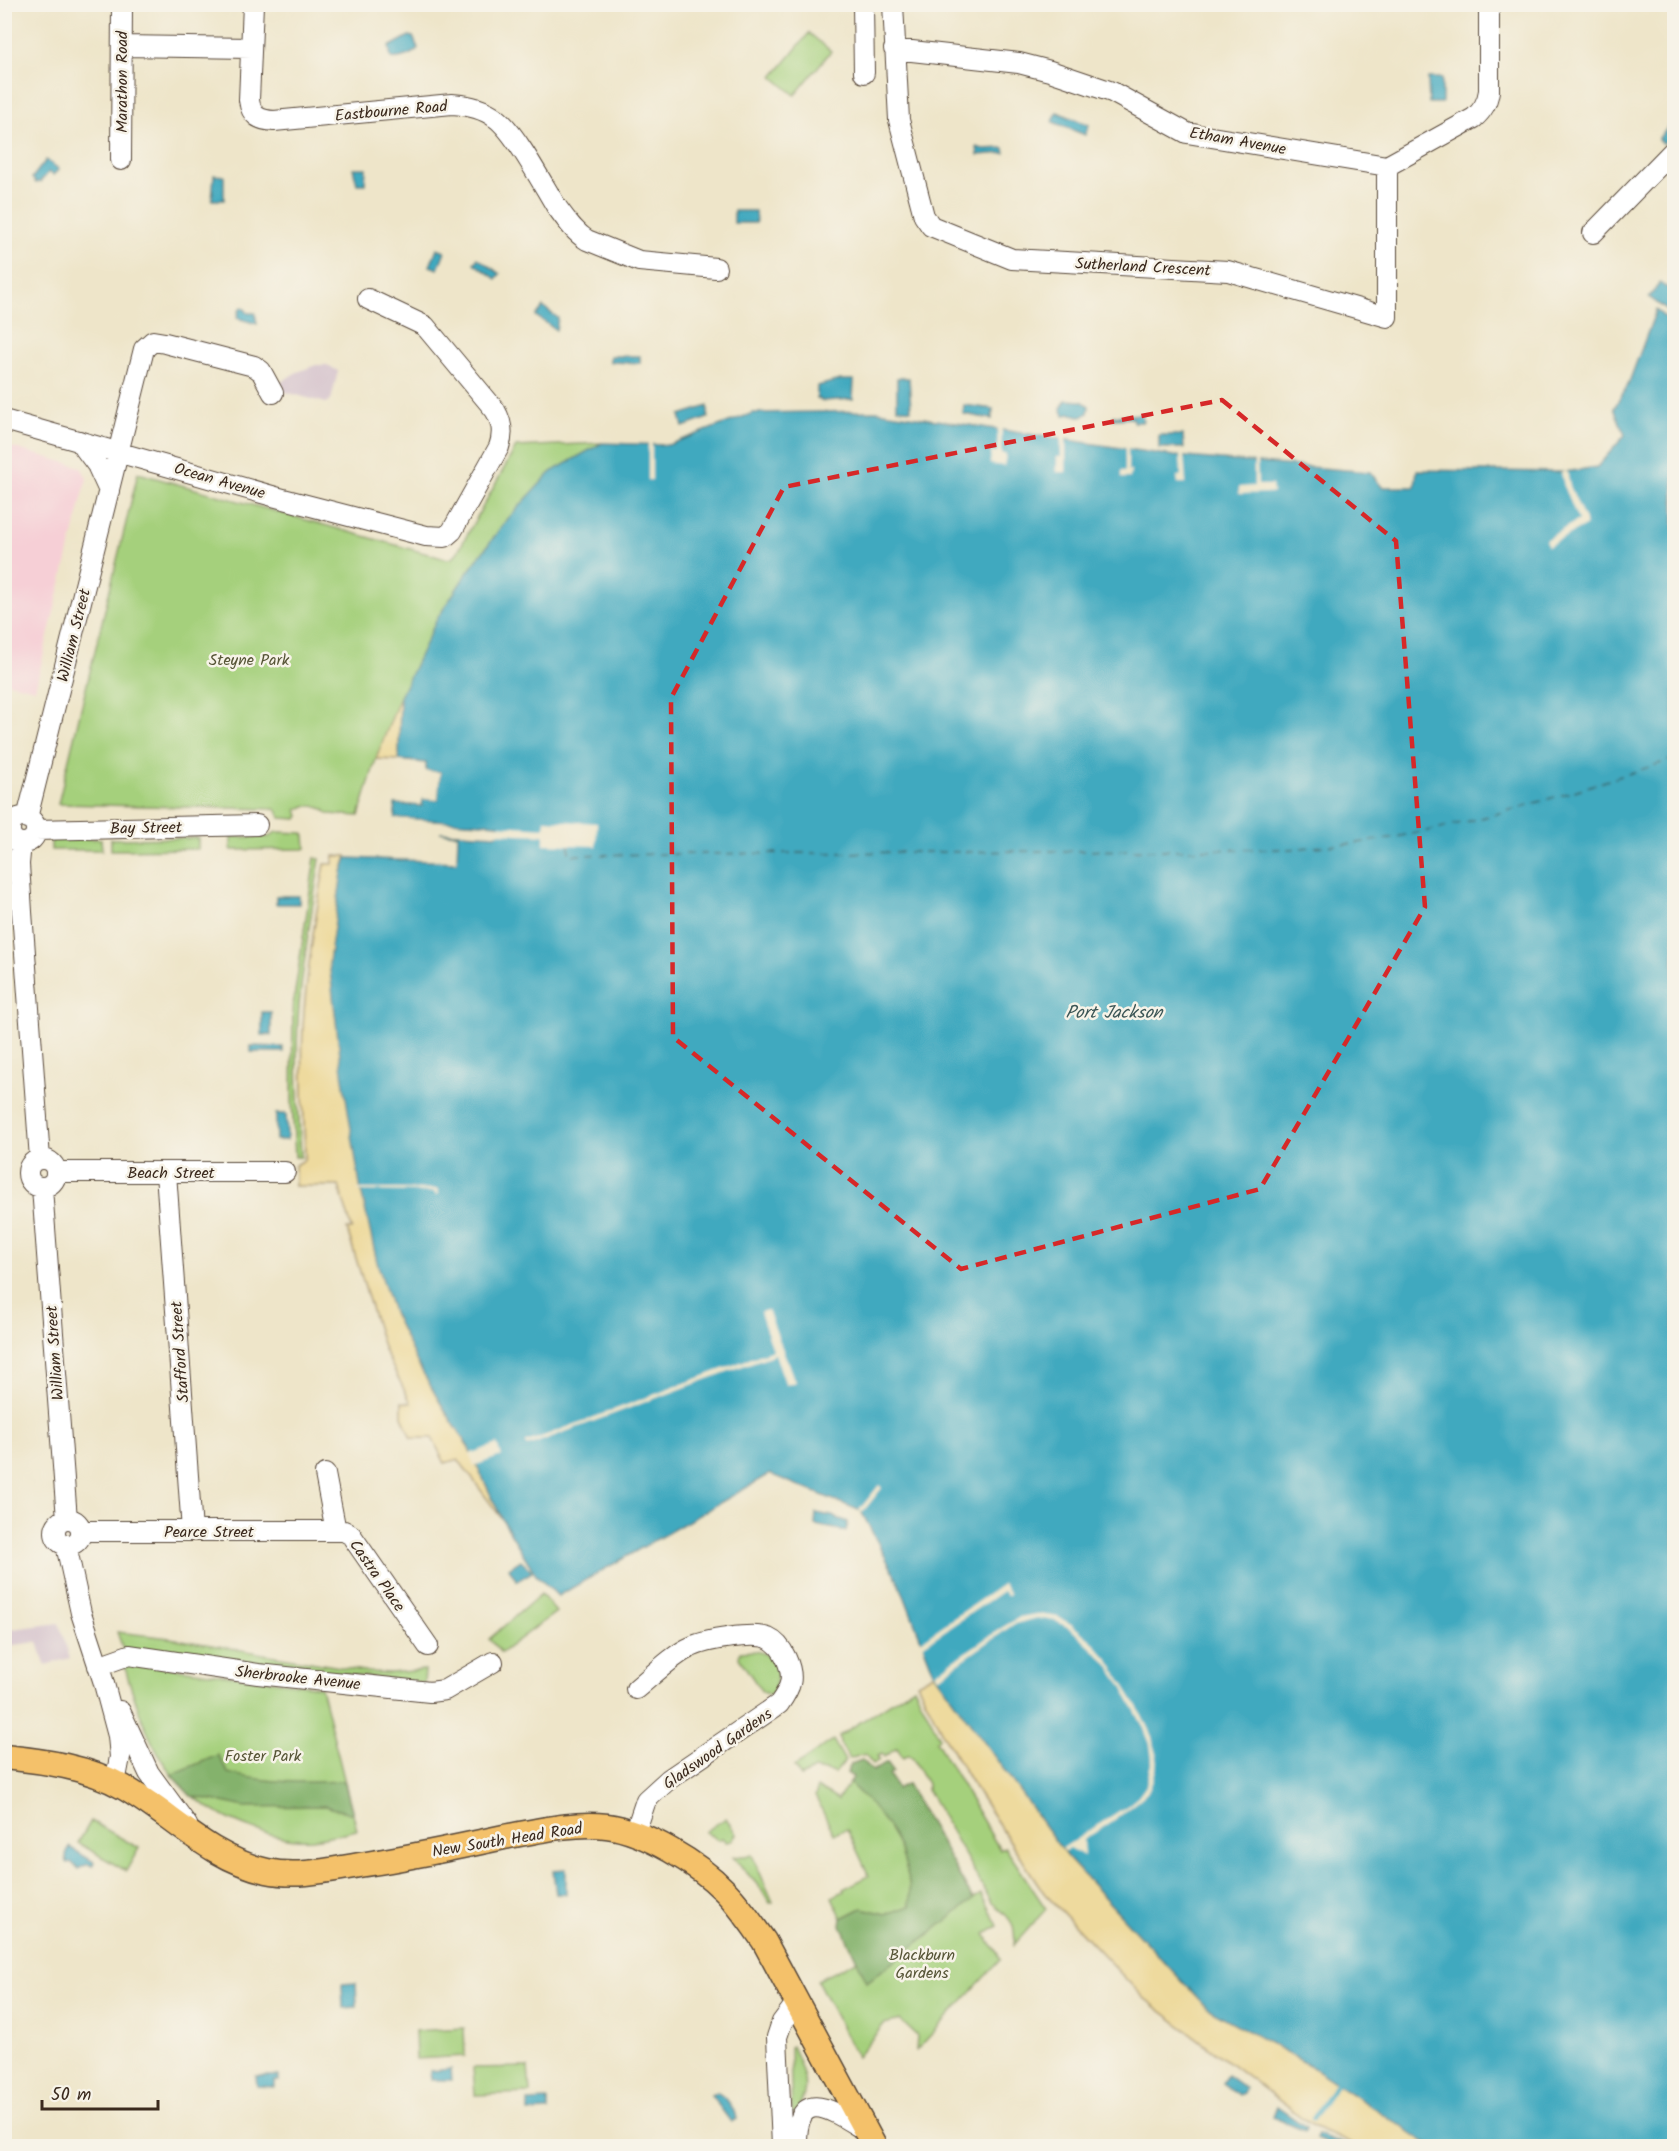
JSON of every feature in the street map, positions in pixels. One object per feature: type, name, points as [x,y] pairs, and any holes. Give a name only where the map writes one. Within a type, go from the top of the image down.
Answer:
[{"type":"main road","name":"New South Head Road","points":[[4,1757],[55,1765],[115,1783],[219,1852],[254,1868],[292,1874],[382,1862],[560,1828],[606,1826],[635,1833],[704,1872],[724,1889],[744,1912],[764,1941],[870,2139]]},
{"type":"street","name":"Marathon Road","points":[[121,160],[122,4]]},
{"type":"street","name":"Eastbourne Road","points":[[253,4],[249,100],[250,109],[258,118],[274,121],[452,104],[482,109],[497,118],[509,132],[561,213],[579,236],[639,261],[716,268]]},
{"type":"street","points":[[863,4],[864,73]]},
{"type":"street","points":[[893,4],[894,49]]},
{"type":"street","points":[[1387,166],[1474,118],[1487,103],[1489,4]]},
{"type":"street","points":[[122,46],[250,48]]},
{"type":"street","name":"Sutherland Crescent","points":[[894,49],[901,134],[924,216],[931,226],[1012,259],[1228,271],[1387,317],[1387,166]]},
{"type":"street","name":"Etham Avenue","points":[[894,49],[1019,63],[1112,92],[1187,133],[1387,166]]},
{"type":"street","points":[[1593,233],[1674,150]]},
{"type":"street","name":"Ocean Avenue","points":[[4,420],[288,500],[426,536],[445,537],[452,531],[499,447],[502,440],[501,420],[425,326],[368,299]]},
{"type":"street","name":"William Street","points":[[31,824],[144,349],[153,341],[165,342],[254,366],[261,371],[273,393]]},
{"type":"street","points":[[79,441],[97,465],[109,491]]},
{"type":"street","points":[[31,824],[20,818],[13,822],[12,836],[20,864],[40,1159]]},
{"type":"street","name":"Bay Street","points":[[31,824],[257,825]]},
{"type":"street","points":[[40,1159],[51,1162],[57,1172],[51,1185],[42,1188],[32,1184],[28,1174],[31,1164],[40,1159]]},
{"type":"street","name":"Beach Street","points":[[57,1172],[285,1172]]},
{"type":"street","name":"Stafford Street","points":[[166,1173],[192,1531]]},
{"type":"street","name":"William Street","points":[[42,1188],[74,1525]]},
{"type":"street","name":"Castra Place","points":[[325,1474],[336,1531],[344,1531],[351,1535],[428,1646]]},
{"type":"street","points":[[74,1525],[79,1540],[66,1545],[81,1613],[115,1721],[120,1750],[115,1783]]},
{"type":"street","name":"Pearce Street","points":[[74,1525],[192,1531],[336,1531]]},
{"type":"street","name":"Gladswood Gardens","points":[[635,1833],[646,1800],[669,1779],[779,1704],[789,1690],[792,1673],[777,1644],[766,1637],[753,1636],[702,1642],[689,1647],[636,1689]]},
{"type":"street","name":"Sherbrooke Avenue","points":[[101,1673],[129,1655],[258,1674],[430,1692],[445,1690],[493,1662]]},
{"type":"street","points":[[101,1673],[148,1773],[198,1839]]},
{"type":"street","points":[[782,2146],[777,2037],[782,2022],[797,2002]]},
{"type":"street","points":[[797,2146],[797,2127],[800,2119],[805,2112],[813,2108],[824,2107],[831,2110],[870,2139]]},
{"type":"highlighted area","points":[[1222,400],[1396,541],[1425,907],[1260,1189],[961,1269],[673,1037],[671,698],[784,487]]},
{"type":"shaded area","points":[[316,365],[327,365],[338,371],[331,400],[326,403],[282,391],[277,385],[295,373]]},
{"type":"shaded area","points":[[4,445],[81,467],[87,478],[35,689],[5,682]]},
{"type":"shaded area","points":[[59,1623],[70,1658],[45,1665],[38,1642],[5,1646],[5,1630]]},
{"type":"green space","points":[[809,33],[831,51],[795,95],[773,77]]},
{"type":"green space","name":"Steyne Park","points":[[602,443],[551,472],[506,521],[465,576],[437,619],[400,697],[376,759],[359,816],[328,814],[323,809],[314,806],[305,806],[297,810],[299,816],[297,819],[281,818],[276,809],[58,804],[138,473],[446,559],[452,558],[457,553],[516,447]]},
{"type":"green space","points":[[276,832],[303,833],[306,848],[231,850],[231,837],[269,837]]},
{"type":"green space","points":[[198,838],[198,849],[111,850],[111,839]]},
{"type":"green space","points":[[54,839],[101,839],[102,850],[51,850],[51,842]]},
{"type":"green space","points":[[315,858],[320,859],[299,1005],[297,1062],[301,1157],[295,1157],[292,1101],[293,1005]]},
{"type":"green space","points":[[541,1594],[556,1612],[501,1653],[489,1639]]},
{"type":"green space","points":[[117,1632],[170,1638],[369,1672],[425,1670],[424,1683],[123,1649]]},
{"type":"green space","points":[[757,1651],[766,1655],[775,1664],[777,1677],[770,1695],[762,1692],[739,1658],[740,1652]]},
{"type":"green space","name":"Foster Park","points":[[131,1663],[321,1687],[357,1830],[312,1839],[278,1836],[245,1826],[196,1799],[178,1782],[152,1742],[124,1665]]},
{"type":"green space","points":[[914,1687],[940,1738],[936,1741],[1000,1850],[1005,1847],[1046,1909],[1014,1945],[1013,1926],[1003,1912],[992,1903],[927,1789],[927,1784],[913,1759],[908,1755],[903,1758],[897,1748],[884,1757],[882,1754],[877,1756],[879,1760],[873,1764],[865,1754],[849,1759],[840,1743],[839,1736]]},
{"type":"green space","points":[[833,1740],[845,1761],[835,1773],[814,1769],[801,1777],[794,1767]]},
{"type":"green space","points":[[218,1755],[228,1773],[242,1776],[286,1782],[344,1781],[353,1814],[325,1806],[245,1807],[191,1796],[171,1775]]},
{"type":"green space","name":"Blackburn Gardens","points":[[862,1760],[873,1771],[887,1762],[893,1772],[889,1774],[897,1789],[907,1784],[973,1899],[981,1894],[998,1926],[985,1934],[1001,1959],[916,2051],[917,2036],[900,2020],[884,2024],[857,2057],[817,1980],[855,1962],[886,1914],[862,1908],[842,1918],[832,1897],[869,1876],[847,1829],[834,1834],[815,1796],[818,1788],[838,1800],[853,1777],[847,1773],[851,1764]]},
{"type":"green space","points":[[862,1760],[873,1771],[887,1762],[893,1772],[889,1774],[897,1789],[907,1784],[973,1900],[867,1982],[841,1926],[842,1918],[862,1908],[886,1914],[910,1906],[907,1869],[894,1837],[874,1809],[849,1783],[853,1777],[847,1773],[851,1764]]},
{"type":"green space","points":[[726,1818],[736,1834],[731,1841],[726,1842],[722,1838],[718,1840],[705,1832]]},
{"type":"green space","points":[[91,1821],[139,1848],[126,1871],[78,1843]]},
{"type":"green space","points":[[752,1855],[773,1902],[770,1903],[762,1890],[733,1857]]},
{"type":"green space","points":[[464,2028],[465,2056],[416,2059],[415,2031]]},
{"type":"green space","points":[[792,2046],[803,2073],[804,2090],[799,2108],[792,2117],[790,2047]]},
{"type":"green space","points":[[528,2067],[530,2093],[475,2095],[473,2068]]},
{"type":"sand","points":[[400,697],[399,760],[376,759]]},
{"type":"sand","points":[[334,856],[347,856],[342,872],[393,1312],[417,1362],[468,1446],[502,1519],[458,1459],[445,1463],[432,1438],[411,1438],[402,1416],[402,1402],[411,1403],[384,1350],[347,1229],[352,1229],[339,1186],[295,1186],[295,1165],[303,1161],[305,1156],[302,1075],[304,1006],[314,925],[325,864],[333,864]]},
{"type":"sand","points":[[935,1673],[1067,1857],[1207,2008],[1309,2065],[1431,2146],[1356,2146],[1313,2126],[1144,1998],[1044,1893],[973,1785],[944,1736],[917,1683]]},
{"type":"water","points":[[409,36],[413,37],[418,48],[406,56],[391,58],[389,47]]},
{"type":"water","points":[[1428,78],[1442,78],[1442,103],[1429,103]]},
{"type":"water","points":[[1057,112],[1089,125],[1085,135],[1053,122]]},
{"type":"water","points":[[1671,124],[1674,132],[1663,144],[1658,139]]},
{"type":"water","points":[[977,147],[1004,148],[1005,153],[978,155]]},
{"type":"water","points":[[46,160],[59,169],[53,175],[49,172],[40,182],[36,183],[32,178]]},
{"type":"water","points":[[353,168],[366,168],[365,184],[357,184]]},
{"type":"water","points":[[214,175],[224,176],[224,200],[212,200]]},
{"type":"water","points":[[734,211],[755,211],[756,223],[734,223]]},
{"type":"water","points":[[437,248],[445,251],[438,269],[430,266]]},
{"type":"water","points":[[478,258],[500,274],[496,279],[474,263]]},
{"type":"water","name":"Port Jackson","points":[[1674,280],[1674,2146],[1431,2146],[1309,2065],[1207,2008],[1067,1857],[934,1673],[900,1585],[861,1511],[770,1474],[558,1596],[536,1575],[502,1519],[468,1446],[417,1362],[393,1312],[377,1262],[360,1186],[342,1072],[329,962],[342,872],[347,858],[457,862],[458,834],[440,832],[497,835],[498,824],[395,818],[395,804],[422,806],[423,799],[438,800],[440,772],[426,771],[426,763],[399,760],[400,697],[437,619],[465,576],[506,521],[551,472],[602,443],[668,445],[753,413],[877,411],[1174,456],[1370,472],[1382,487],[1415,487],[1417,470],[1565,472],[1597,467],[1625,435],[1614,408],[1628,385],[1656,310],[1667,319],[1673,315],[1649,297],[1660,283],[1667,288]]},
{"type":"water","points":[[243,307],[248,313],[255,313],[257,324],[237,318],[240,308]]},
{"type":"water","points":[[543,307],[558,318],[556,330],[536,316]]},
{"type":"water","points":[[610,356],[640,356],[640,363],[610,362]]},
{"type":"water","points":[[897,378],[909,378],[911,410],[897,408]]},
{"type":"water","points":[[840,380],[854,380],[853,399],[822,401],[817,398],[817,386]]},
{"type":"water","points":[[1066,400],[1082,401],[1089,406],[1088,413],[1082,417],[1072,414],[1064,415],[1061,408]]},
{"type":"water","points":[[964,405],[993,409],[992,419],[963,414]]},
{"type":"water","points":[[708,406],[708,418],[683,427],[680,415]]},
{"type":"water","points":[[1142,414],[1143,422],[1134,422],[1133,418],[1113,419],[1113,416]]},
{"type":"water","points":[[1159,435],[1183,435],[1184,448],[1159,448]]},
{"type":"water","points":[[276,896],[299,896],[299,904],[276,904]]},
{"type":"water","points":[[262,1012],[271,1012],[271,1035],[262,1035]]},
{"type":"water","points":[[251,1046],[283,1047],[283,1052],[251,1052]]},
{"type":"water","points":[[276,1114],[286,1114],[287,1140],[276,1140]]},
{"type":"water","points":[[816,1513],[848,1522],[846,1531],[815,1525]]},
{"type":"water","points":[[521,1560],[532,1572],[517,1581],[509,1568]]},
{"type":"water","points":[[69,1847],[94,1862],[92,1866],[88,1864],[78,1869],[71,1862],[67,1863],[66,1855]]},
{"type":"water","points":[[566,1869],[566,1894],[556,1894],[553,1870]]},
{"type":"water","points":[[356,1983],[357,2007],[343,2008],[342,1984]]},
{"type":"water","points":[[451,2069],[452,2080],[431,2080],[430,2071]]},
{"type":"water","points":[[1227,2075],[1245,2088],[1243,2093],[1239,2095],[1222,2083]]},
{"type":"water","points":[[256,2076],[279,2076],[279,2081],[275,2081],[275,2087],[257,2086]]},
{"type":"water","points":[[716,2092],[729,2103],[736,2119],[731,2122],[711,2095]]},
{"type":"water","points":[[548,2100],[548,2111],[528,2112],[528,2101]]},
{"type":"water","points":[[1277,2107],[1306,2127],[1305,2131],[1273,2117]]},
{"type":"water","points":[[1318,2134],[1348,2146],[1335,2146],[1316,2139]]},
{"type":"pier","points":[[998,426],[1002,427],[1001,454],[1006,454],[1004,466],[990,464],[991,452],[997,453]]},
{"type":"pier","points":[[1061,436],[1066,437],[1066,472],[1057,472],[1057,457],[1061,457]]},
{"type":"pier","points":[[648,441],[652,441],[652,480],[648,480]]},
{"type":"pier","points":[[1125,447],[1128,447],[1130,478],[1121,478],[1121,471],[1125,471]]},
{"type":"pier","points":[[1180,454],[1184,454],[1186,483],[1178,483],[1177,477],[1181,475]]},
{"type":"pier","points":[[1254,460],[1257,460],[1258,485],[1272,485],[1273,493],[1239,494],[1239,487],[1254,486]]},
{"type":"pier","points":[[1567,471],[1570,486],[1587,525],[1548,546],[1545,540],[1578,520],[1564,486],[1561,472]]},
{"type":"pier","points":[[426,771],[440,772],[438,800],[423,799],[424,796],[435,797],[437,775],[426,774]]},
{"type":"pier","points":[[392,818],[544,828],[545,820],[597,823],[596,846],[544,844],[544,835],[437,831],[440,829],[495,832],[495,827],[395,821]]},
{"type":"pier","points":[[358,1189],[438,1189],[439,1194],[435,1195],[435,1192],[358,1191]]},
{"type":"pier","points":[[768,1310],[795,1382],[786,1385],[775,1354],[527,1446],[525,1443],[773,1350],[760,1312]]},
{"type":"pier","points":[[497,1444],[501,1456],[474,1466],[469,1454]]},
{"type":"pier","points":[[879,1485],[882,1488],[862,1513],[859,1510]]},
{"type":"pier","points":[[1003,1584],[1010,1594],[1007,1596],[1003,1591],[921,1647],[919,1642]]},
{"type":"pier","points":[[1037,1614],[1058,1617],[1071,1624],[1092,1641],[1108,1659],[1141,1713],[1157,1754],[1156,1769],[1147,1793],[1115,1820],[1083,1840],[1084,1856],[1070,1848],[1064,1852],[1061,1849],[1138,1797],[1146,1786],[1152,1759],[1150,1744],[1143,1726],[1106,1662],[1071,1629],[1056,1621],[1037,1618],[1014,1624],[938,1678],[935,1673],[1020,1617]]},
{"type":"waterway","points":[[1313,2119],[1337,2083]]},
{"type":"ferry route","points":[[569,845],[569,855],[1291,849],[1367,842],[1453,825],[1528,805],[1674,759]]}]
